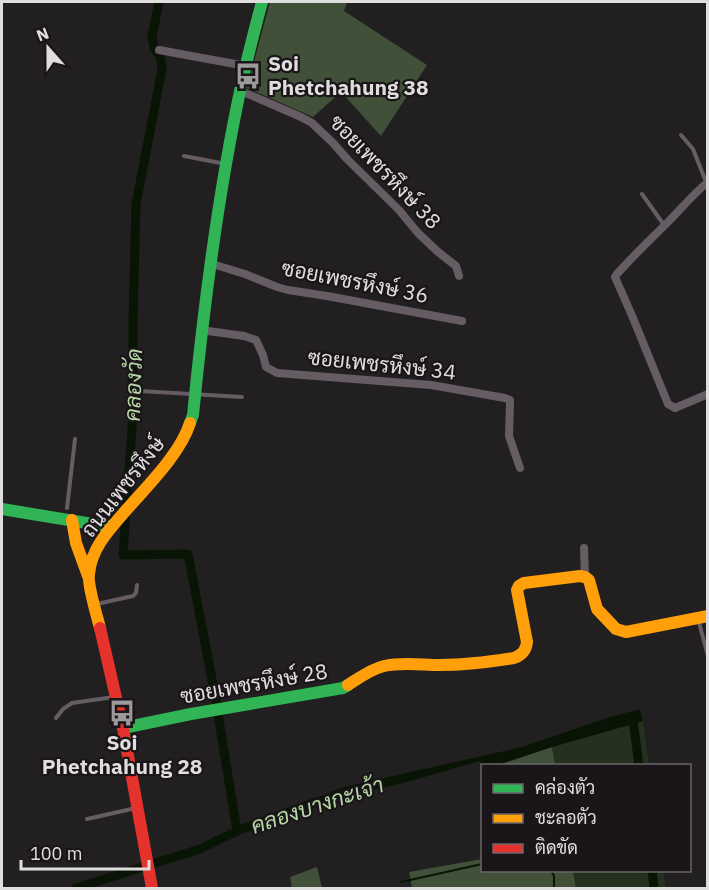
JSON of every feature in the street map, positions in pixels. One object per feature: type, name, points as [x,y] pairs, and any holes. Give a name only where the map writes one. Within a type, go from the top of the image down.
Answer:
[{"type":"main road","name":"ถนนเพชรหึงษ์","points":[[152,887],[123,728],[88,576],[99,543],[178,448],[193,415],[209,263],[226,164],[262,2]]},
{"type":"main road","points":[[2,509],[68,515],[111,527]]},
{"type":"main road","points":[[68,515],[88,576]]},
{"type":"main road","name":"ซอยเพชรหึงษ์ 28","points":[[123,728],[343,688],[370,670],[384,666],[462,664],[521,656],[526,648],[526,642],[517,590],[519,586],[530,582],[580,576],[585,578]]},
{"type":"main road","points":[[585,578],[591,585],[597,609],[616,629],[621,631],[641,630],[702,618]]},
{"type":"street","points":[[159,50],[246,66]]},
{"type":"street","name":"ซอยเพชรหึงษ์ 38","points":[[241,91],[312,123],[391,201],[437,251],[456,266],[459,276]]},
{"type":"street","points":[[707,182],[638,250],[615,277],[668,404],[675,408],[708,394]]},
{"type":"street","name":"ซอยเพชรหึงษ์ 36","points":[[209,263],[288,290],[462,321]]},
{"type":"street","name":"ซอยเพชรหึงษ์ 34","points":[[201,330],[256,340],[266,367],[277,373],[431,385],[510,400],[509,436],[520,468]]},
{"type":"street","points":[[584,548],[585,578]]},
{"type":"lane","points":[[681,135],[693,148],[707,182]]},
{"type":"lane","points":[[184,156],[226,164]]},
{"type":"lane","points":[[642,194],[664,226]]},
{"type":"lane","points":[[140,391],[242,397]]},
{"type":"lane","points":[[68,515],[75,439]]},
{"type":"lane","points":[[93,605],[133,596],[138,585]]},
{"type":"lane","points":[[702,618],[708,656]]},
{"type":"lane","points":[[56,718],[72,703],[115,697]]},
{"type":"lane","points":[[87,819],[137,808]]},
{"type":"shaded area","points":[[270,2],[347,2],[344,11],[427,65],[381,136],[341,92],[313,117],[247,88]]},
{"type":"shaded area","points":[[640,709],[643,721],[499,764],[481,764],[480,761],[305,808],[304,803],[344,787],[522,747]]},
{"type":"shaded area","points":[[643,721],[649,764],[555,764],[552,747]]},
{"type":"shaded area","points":[[552,747],[555,764],[502,764]]},
{"type":"shaded area","points":[[481,859],[481,872],[573,872],[576,888],[412,888],[409,872]]},
{"type":"shaded area","points":[[317,867],[322,888],[292,888],[290,877]]},
{"type":"shaded area","points":[[573,872],[663,872],[666,888],[576,888]]},
{"type":"waterway","name":"คลองวัด","points":[[159,2],[152,36],[154,48],[160,56],[162,69],[136,204],[133,413],[123,555],[188,554],[217,705]]},
{"type":"waterway","name":"คลองวัด","points":[[218,714],[237,831]]},
{"type":"waterway","points":[[625,722],[633,720],[639,764]]},
{"type":"waterway","name":"คลองบางกะเจ้า","points":[[76,888],[200,849],[237,831],[316,802]]},
{"type":"waterway","points":[[401,882],[481,864]]},
{"type":"waterway","points":[[552,872],[554,888]]},
{"type":"waterway","points":[[652,872],[654,888]]},
{"type":"traffic: fast","points":[[190,423],[193,415],[207,289],[226,165],[242,82],[262,2]]},
{"type":"traffic: fast","points":[[2,509],[111,527]]},
{"type":"traffic: fast","points":[[123,728],[343,688],[348,685]]},
{"type":"traffic: slow","points":[[100,628],[89,579],[93,557],[111,528],[170,459],[190,423]]},
{"type":"traffic: slow","points":[[72,520],[76,543],[88,576]]},
{"type":"traffic: slow","points":[[348,685],[374,669],[384,666],[468,664],[519,656],[525,650],[527,642],[517,590],[524,583],[585,577],[589,580],[597,609],[616,629],[626,632],[708,616]]},
{"type":"traffic: jam","points":[[100,628],[123,728],[152,888]]},
{"type":"place","name":"Soi Phetchahung 38","points":[[248,76]]},
{"type":"place","name":"Soi Phetchahung 28","points":[[122,713]]}]
